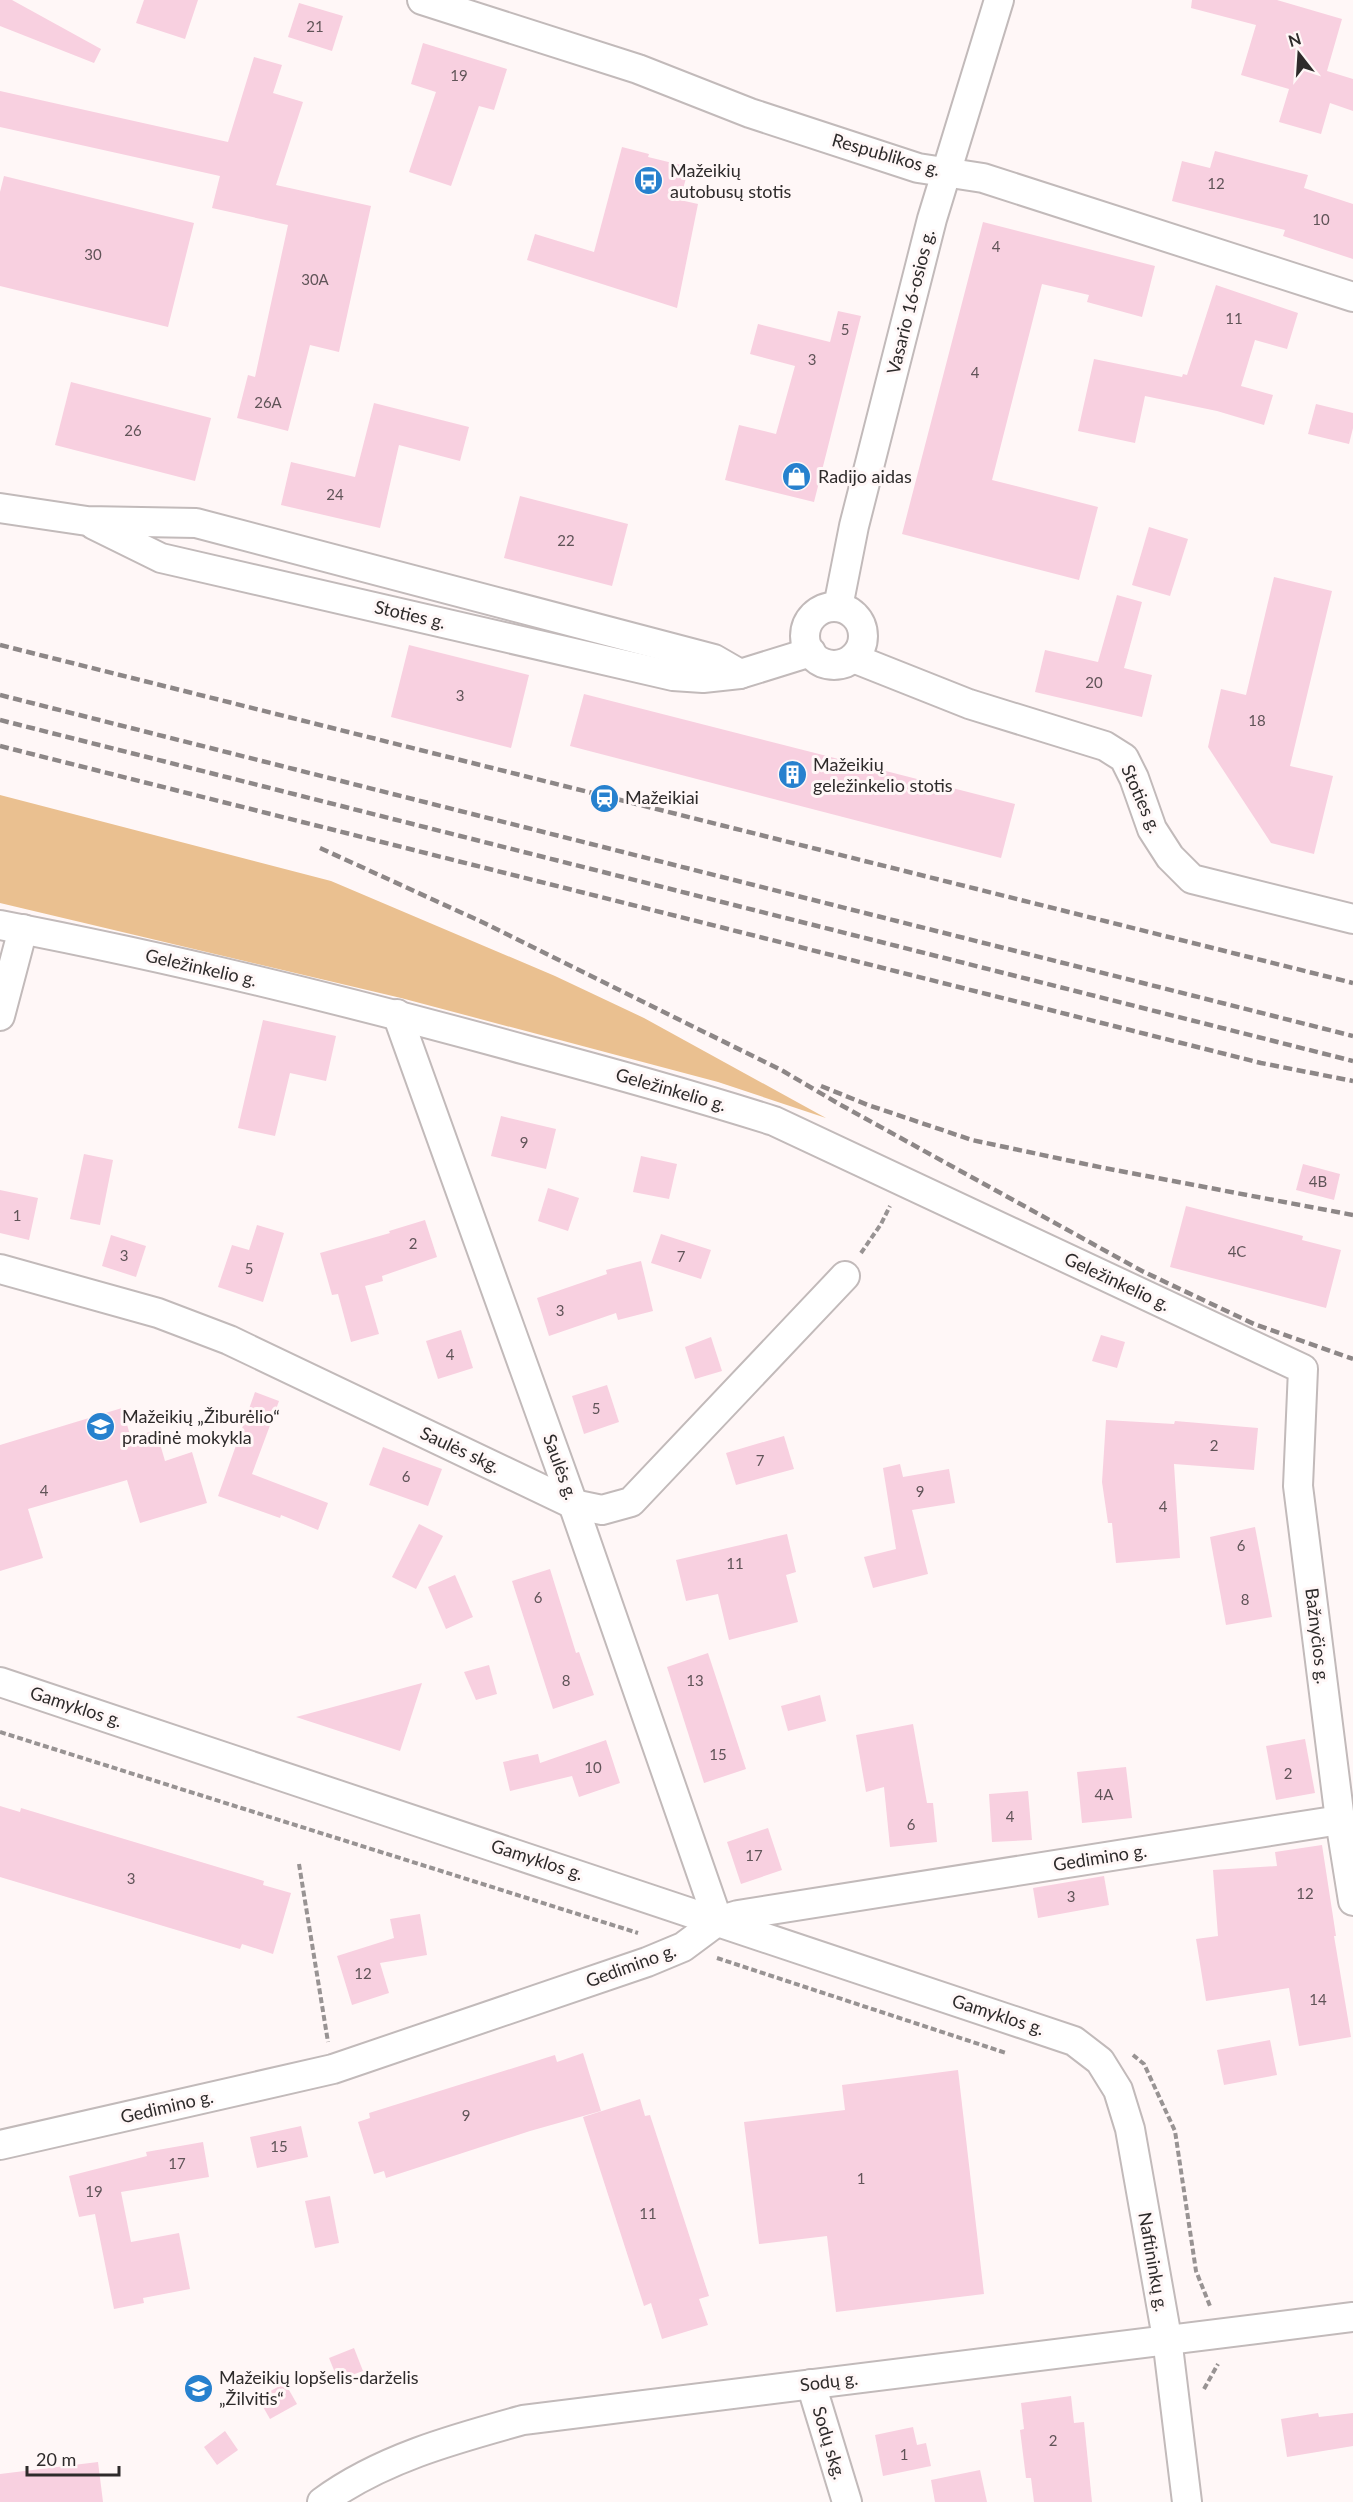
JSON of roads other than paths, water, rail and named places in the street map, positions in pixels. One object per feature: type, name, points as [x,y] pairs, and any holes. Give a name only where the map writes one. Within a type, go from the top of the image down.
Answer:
[{"type":"street","name":"Respublikos g.","points":[[422,0],[638,69],[750,113],[906,164],[983,178],[1353,297]]},
{"type":"street","name":"Vasario 16-osios g.","points":[[838,607],[866,480],[932,219],[999,0]]},
{"type":"street","name":"Stoties g.","points":[[0,508],[87,521],[196,523],[714,659],[740,674]]},
{"type":"street","name":"Stoties g.","points":[[87,521],[161,558],[673,676],[703,678],[740,674],[811,652]]},
{"type":"street","points":[[838,607],[855,615],[863,632],[860,650],[853,658],[836,665],[818,659],[811,652],[806,634],[812,617],[819,611],[838,607]]},
{"type":"street","name":"Stoties g.","points":[[853,658],[969,704],[1106,746],[1124,758],[1134,778],[1152,829],[1170,857],[1192,879],[1353,919]]},
{"type":"street","points":[[0,1016],[11,927]]},
{"type":"street","name":"Geležinkelio g.","points":[[11,927],[226,973],[397,1014],[704,1098],[774,1121],[1303,1369]]},
{"type":"street","name":"Saulės g.","points":[[397,1014],[573,1504],[718,1921]]},
{"type":"street","name":"Saulės skg.","points":[[0,1269],[158,1313],[229,1340],[573,1504],[602,1510],[631,1502],[845,1276]]},
{"type":"street","name":"Bažnyčios g.","points":[[1303,1369],[1299,1486],[1340,1820],[1353,1901]]},
{"type":"street","name":"Gamyklos g.","points":[[0,1682],[1074,2041]]},
{"type":"street","name":"Gedimino g.","points":[[0,2145],[333,2069],[647,1962],[683,1947],[718,1921],[738,1915],[1340,1820]]},
{"type":"street","name":"Naftininkų g.","points":[[1074,2041],[1100,2061],[1118,2090],[1130,2129],[1167,2338],[1187,2502]]},
{"type":"street","name":"Sodų g.","points":[[322,2502],[342,2487],[395,2462],[460,2437],[523,2420],[1167,2338],[1353,2317]]},
{"type":"street","name":"Sodų skg.","points":[[811,2384],[847,2502]]},
{"type":"railway","points":[[0,645],[1353,983]]},
{"type":"railway","points":[[0,695],[1353,1036]]},
{"type":"railway","points":[[0,720],[1353,1061]]},
{"type":"railway","points":[[0,746],[1261,1063],[1353,1081]]},
{"type":"railway","points":[[320,848],[482,922],[783,1071],[1142,1271],[1254,1324],[1353,1359]]},
{"type":"railway","points":[[821,1086],[868,1105],[972,1140],[1104,1168],[1353,1215]]},
{"type":"place","name":"Mažeikių autobusų stotis","points":[[649,181]]},
{"type":"place","name":"Radijo aidas","points":[[797,477]]},
{"type":"place","name":"Mažeikių geležinkelio stotis","points":[[792,775]]},
{"type":"place","name":"Mažeikiai","points":[[604,798]]},
{"type":"place","name":"Mažeikių „Žiburėlio“ pradinė mokykla","points":[[101,1427]]},
{"type":"place","name":"Mažeikių lopšelis-darželis „Žilvitis“","points":[[198,2388]]}]
